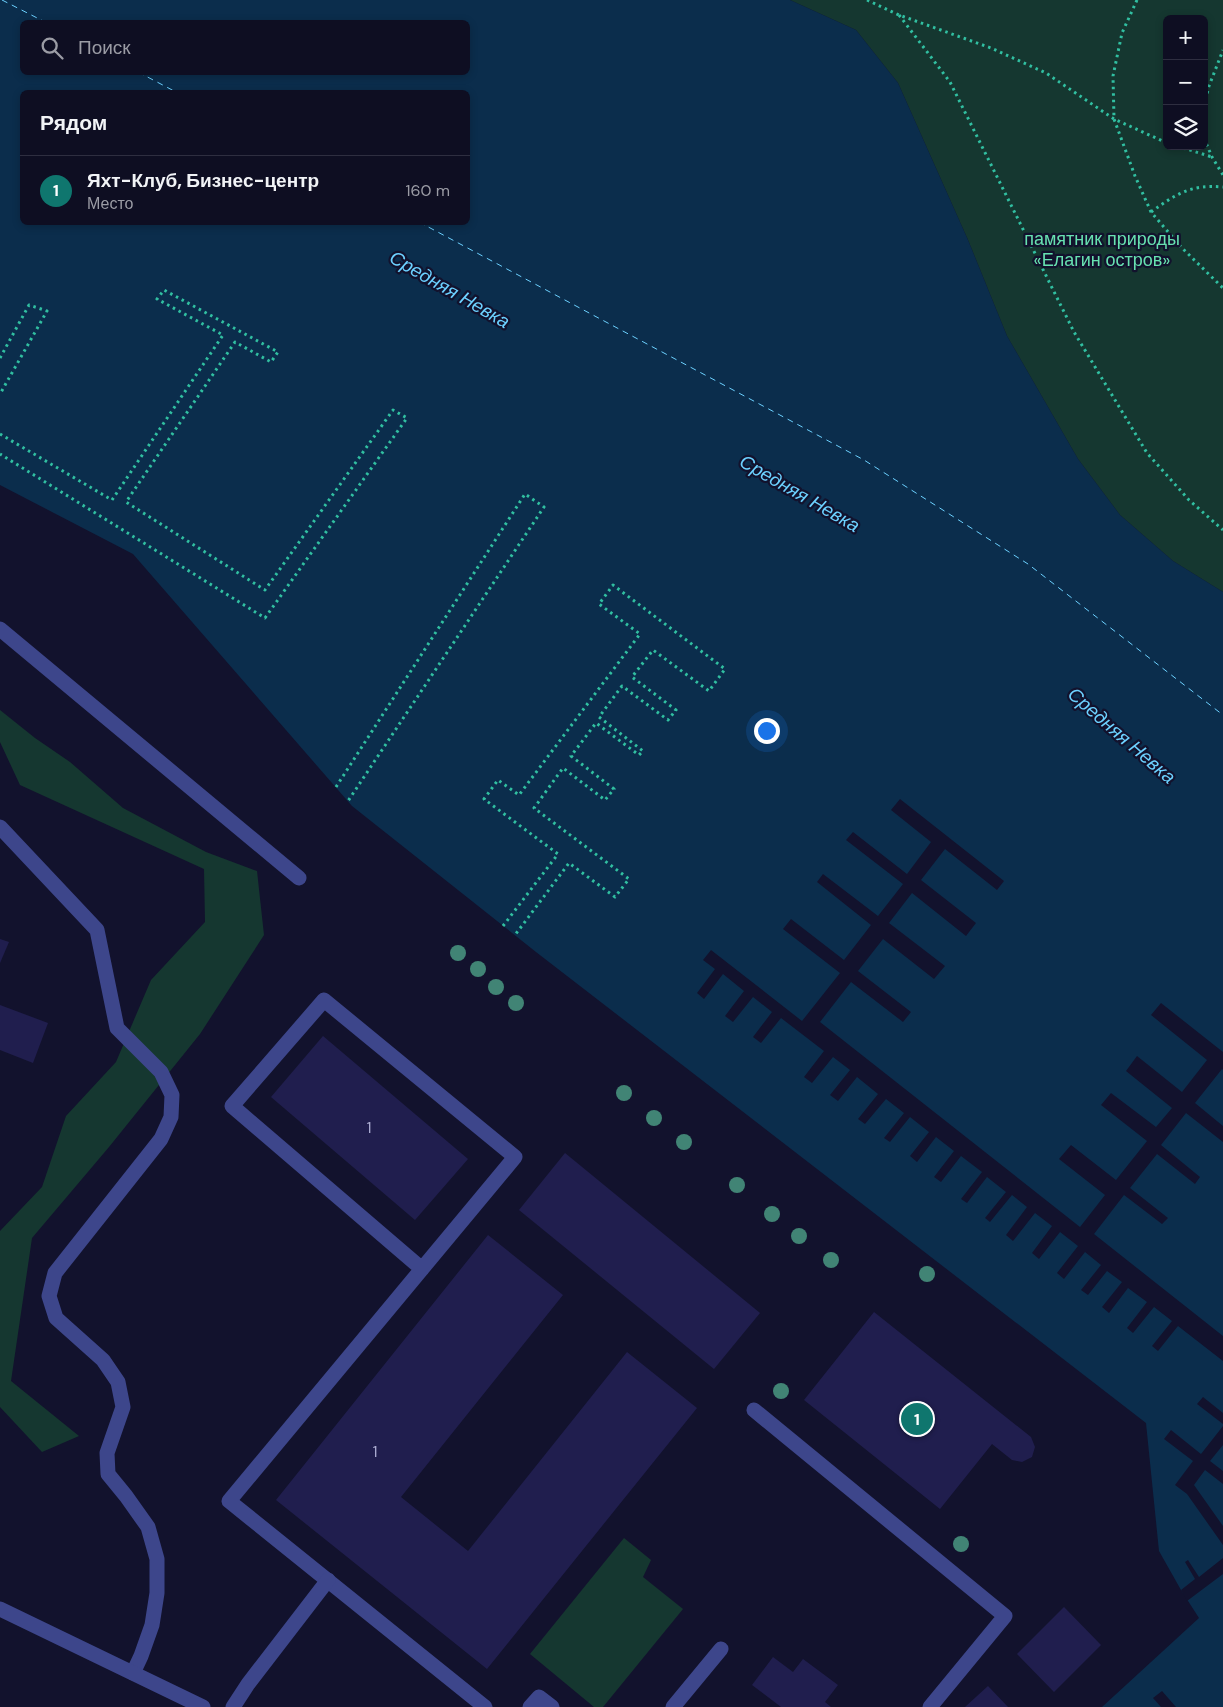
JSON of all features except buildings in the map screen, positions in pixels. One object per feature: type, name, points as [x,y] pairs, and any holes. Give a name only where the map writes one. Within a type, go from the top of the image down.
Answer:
[{"type":"street","points":[[0,629],[299,878]]},
{"type":"street","points":[[0,827],[97,930],[117,1028],[161,1072],[172,1095],[171,1118],[161,1139],[55,1273],[49,1296],[56,1318],[103,1360],[118,1382],[123,1407],[107,1453],[108,1474],[148,1527],[157,1559],[157,1593],[152,1625],[133,1673]]},
{"type":"street","points":[[422,1269],[232,1106],[324,1000],[515,1157],[422,1269],[229,1501],[485,1707]]},
{"type":"street","points":[[754,1410],[1005,1616],[930,1707]]},
{"type":"street","points":[[234,1707],[248,1684],[328,1580]]},
{"type":"street","points":[[0,1609],[203,1707]]},
{"type":"street","points":[[673,1707],[721,1650]]},
{"type":"street","points":[[530,1707],[539,1697],[552,1707]]},
{"type":"path","points":[[867,0],[899,15],[991,48],[1046,73],[1114,119],[1163,141]]},
{"type":"path","points":[[1137,0],[1122,33],[1113,76],[1114,119],[1134,176],[1151,212],[1182,248],[1223,288]]},
{"type":"path","points":[[899,15],[950,82],[1074,332],[1147,453],[1189,500],[1223,530]]},
{"type":"path","points":[[1204,105],[1209,86],[1223,50]]},
{"type":"path","points":[[1208,148],[1223,175]]},
{"type":"path","points":[[1190,150],[1212,157]]},
{"type":"path","points":[[1151,212],[1177,194],[1197,186],[1223,187]]},
{"type":"path","points":[[0,434],[112,500],[223,335],[157,299],[164,290],[278,352],[272,362],[235,342],[126,502],[265,590],[393,410],[407,418],[265,618],[0,454]]},
{"type":"path","points":[[0,358],[29,305],[47,311],[0,394]]},
{"type":"path","points":[[336,787],[525,494],[544,507],[348,801]]},
{"type":"path","points":[[503,926],[558,854],[484,798],[498,780],[519,795],[640,634],[599,604],[613,585],[725,669],[709,691],[653,650],[632,677],[676,710],[668,720],[622,686],[599,717],[643,750],[639,755],[596,723],[571,756],[614,789],[605,800],[563,768],[534,808],[629,879],[615,898],[569,863],[515,935]]},
{"type":"green space","name":"памятник природы «Елагин остров»","points":[[790,0],[1223,0],[1223,592],[1173,561],[1120,515],[1078,459],[1007,336],[968,240],[898,83],[856,30]]},
{"type":"green space","points":[[0,710],[35,738],[70,762],[123,808],[206,852],[257,871],[264,935],[200,1034],[109,1147],[32,1238],[11,1381],[79,1436],[42,1452],[0,1407],[0,1231],[42,1187],[66,1116],[116,1062],[151,980],[205,922],[204,869],[20,785],[0,742]]},
{"type":"green space","points":[[624,1538],[651,1560],[643,1577],[683,1609],[603,1707],[594,1707],[530,1654]]},
{"type":"water","name":"Средняя Невка","points":[[0,0],[790,0],[856,30],[898,83],[968,240],[1007,336],[1078,459],[1120,515],[1173,561],[1223,592],[1223,1707],[1102,1707],[1199,1618],[1159,1551],[1146,1423],[536,952],[352,806],[133,554],[0,485]]},
{"type":"pier","points":[[900,799],[1004,881],[997,890],[945,849],[921,880],[976,923],[966,936],[912,893],[889,923],[945,966],[934,979],[883,939],[858,971],[911,1012],[903,1022],[851,982],[820,1022],[1080,1227],[1105,1195],[1059,1159],[1071,1145],[1116,1180],[1147,1141],[1101,1105],[1111,1093],[1156,1127],[1172,1108],[1126,1071],[1137,1056],[1182,1092],[1207,1060],[1151,1015],[1161,1003],[1223,1052],[1223,1070],[1195,1103],[1223,1126],[1223,1142],[1186,1113],[1161,1145],[1200,1177],[1195,1184],[1157,1154],[1130,1188],[1168,1218],[1162,1224],[1124,1195],[1094,1234],[1223,1336],[1223,1361],[1178,1326],[1158,1351],[1152,1346],[1172,1321],[1154,1307],[1133,1333],[1127,1328],[1147,1302],[1128,1288],[1109,1313],[1102,1307],[1122,1282],[1107,1271],[1088,1295],[1081,1290],[1101,1265],[1085,1252],[1064,1279],[1057,1273],[1078,1246],[1060,1232],[1039,1259],[1032,1253],[1052,1226],[1035,1213],[1013,1241],[1006,1235],[1027,1207],[1012,1195],[990,1222],[985,1218],[1006,1192],[987,1177],[967,1203],[961,1199],[982,1172],[961,1156],[941,1182],[934,1177],[954,1151],[936,1137],[917,1162],[910,1156],[929,1132],[910,1117],[890,1142],[884,1138],[904,1113],[886,1099],[865,1124],[858,1119],[878,1094],[857,1077],[838,1101],[830,1095],[850,1070],[833,1057],[812,1083],[804,1077],[824,1051],[781,1018],[761,1043],[753,1037],[772,1012],[753,997],[733,1022],[725,1016],[744,991],[723,974],[704,999],[697,993],[715,969],[703,960],[711,950],[802,1021],[840,973],[783,929],[791,919],[844,960],[871,925],[817,882],[823,874],[878,916],[903,884],[846,840],[853,832],[907,874],[931,842],[891,810]]},
{"type":"pier","points":[[1203,1397],[1223,1413],[1223,1424],[1197,1404]]},
{"type":"pier","points":[[1223,1426],[1223,1445],[1210,1461],[1223,1471],[1223,1484],[1205,1470],[1194,1485],[1223,1526],[1223,1545],[1187,1494],[1175,1485],[1193,1461],[1164,1439],[1171,1430],[1201,1454]]},
{"type":"pier","points":[[1223,1558],[1223,1574],[1187,1601],[1181,1590],[1195,1579],[1185,1562],[1188,1560],[1199,1577]]},
{"type":"pier","points":[[1162,1691],[1176,1707],[1161,1707],[1153,1698]]},
{"type":"ferry route","points":[[2,0],[41,20]]},
{"type":"ferry route","points":[[144,75],[172,90]]},
{"type":"ferry route","points":[[425,225],[864,460],[1028,564],[1223,715]]},
{"type":"place","name":"Яхт-Клуб, Бизнес-центр","points":[[917,1419]]}]
